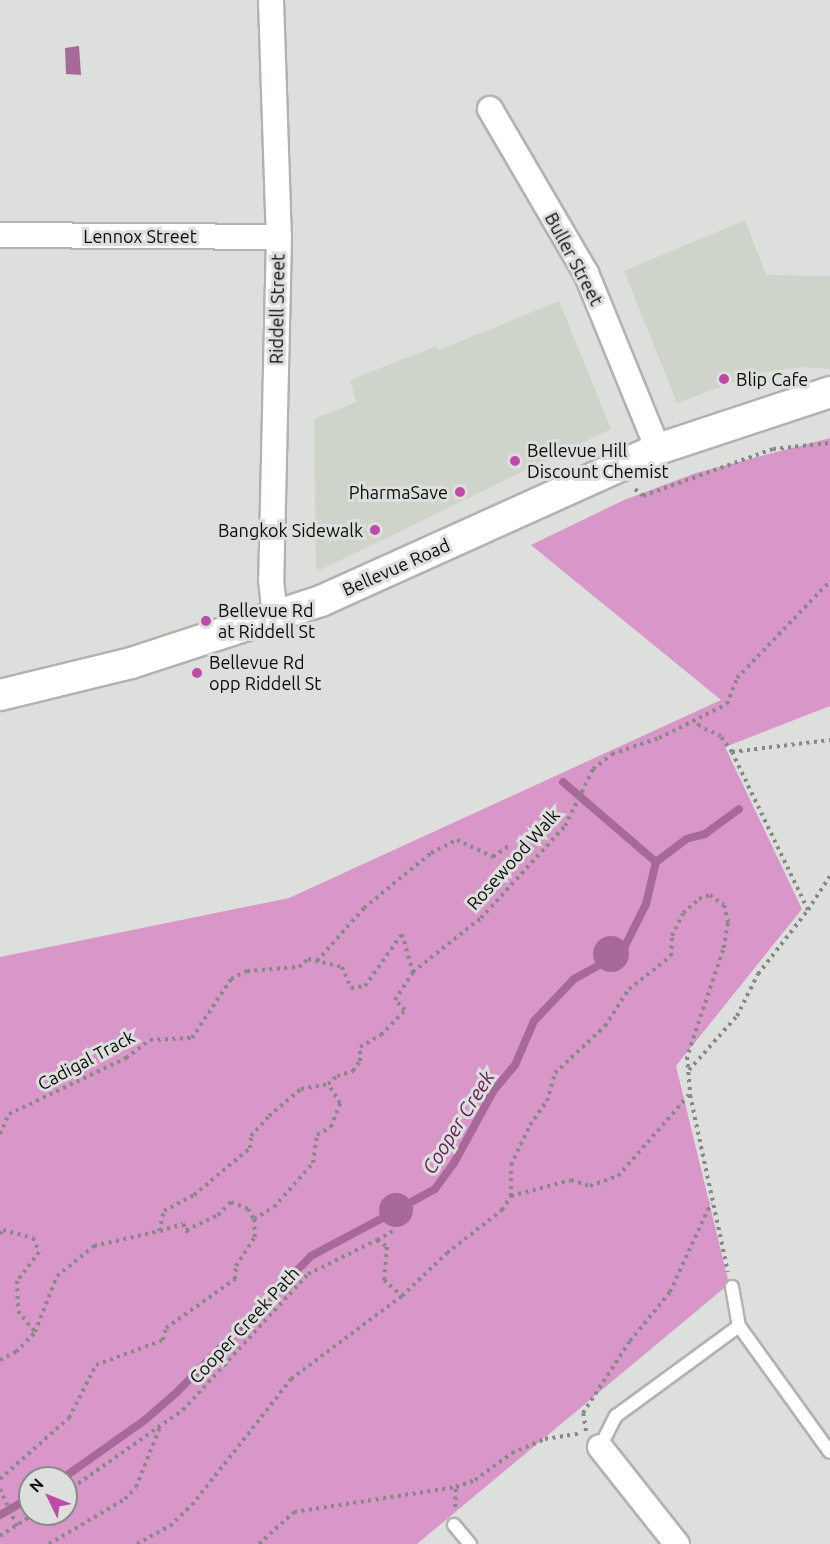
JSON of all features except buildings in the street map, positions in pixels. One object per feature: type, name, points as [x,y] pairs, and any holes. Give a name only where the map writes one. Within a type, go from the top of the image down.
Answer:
[{"type":"street","name":"Riddell Street","points":[[271,0],[279,237],[271,579],[275,618]]},
{"type":"street","name":"Buller Street","points":[[490,109],[586,273],[658,449]]},
{"type":"street","name":"Lennox Street","points":[[0,235],[279,237]]},
{"type":"street","name":"Bellevue Road","points":[[0,694],[131,663],[275,618],[321,601],[658,449],[782,411],[830,392]]},
{"type":"street","name":"Bellevue Road","points":[[782,411],[830,412]]},
{"type":"street","points":[[593,1439],[677,1544]]},
{"type":"lane","points":[[732,1287],[739,1326],[830,1452]]},
{"type":"lane","points":[[593,1439],[616,1416],[739,1326]]},
{"type":"lane","points":[[454,1525],[470,1544]]},
{"type":"path","points":[[635,489],[643,496],[773,449],[830,442]]},
{"type":"path","points":[[716,460],[721,469]]},
{"type":"path","points":[[808,910],[732,752],[721,736],[699,726],[697,720],[727,704],[737,678],[830,581]]},
{"type":"path","name":"Rosewood Walk","points":[[328,1084],[337,1076],[353,1071],[360,1060],[360,1047],[381,1035],[405,1010],[395,1000],[413,972],[482,918],[565,826],[584,792],[593,769],[612,754],[623,753],[697,720]]},
{"type":"path","points":[[732,752],[830,740]]},
{"type":"path","points":[[413,972],[402,934],[365,986],[351,988],[342,967],[316,961],[364,908],[430,854],[457,840],[493,857],[508,846]]},
{"type":"path","points":[[689,1071],[737,1016],[758,974],[808,910],[830,876]]},
{"type":"path","points":[[137,1544],[170,1526],[192,1505],[291,1379],[402,1296],[447,1253],[501,1210],[511,1196],[511,1165],[530,1125],[547,1101],[555,1073],[605,1026],[629,989],[671,956],[672,936],[683,913],[699,899],[710,895],[719,898],[729,923],[723,950],[687,1057],[690,1095],[732,1287]]},
{"type":"path","name":"Cadigal Track","points":[[0,1134],[9,1114],[126,1058],[150,1040],[192,1038],[231,979],[247,970],[299,967],[308,959],[316,961]]},
{"type":"path","points":[[159,1231],[164,1211],[194,1195],[250,1148],[251,1137],[269,1116],[301,1089],[328,1084],[340,1103],[331,1127],[317,1135],[313,1163],[274,1207],[254,1219]]},
{"type":"path","points":[[511,1196],[571,1180],[590,1186],[618,1176],[690,1095]]},
{"type":"path","points":[[0,1360],[16,1352],[35,1332],[57,1276],[94,1246],[183,1224],[187,1231],[218,1215],[231,1202],[248,1209],[254,1219],[255,1237],[236,1266],[235,1279],[166,1328],[163,1340],[96,1365],[69,1418],[0,1479]]},
{"type":"path","points":[[259,1544],[294,1512],[450,1489],[475,1480],[512,1453],[545,1439],[593,1439],[583,1413],[630,1341],[670,1292],[712,1203]]},
{"type":"path","points":[[0,1234],[3,1230],[33,1238],[39,1252],[17,1281],[18,1311],[35,1332]]},
{"type":"path","name":"Cooper Creek Path","points":[[78,1484],[183,1410],[308,1274],[393,1231]]},
{"type":"path","points":[[378,1240],[387,1247],[384,1280],[402,1296]]},
{"type":"path","points":[[49,1544],[126,1499],[136,1487],[160,1427]]},
{"type":"path","points":[[0,1489],[17,1526],[0,1536]]},
{"type":"shaded area","points":[[79,46],[81,75],[66,74],[65,48]]},
{"type":"shaded area","points":[[745,220],[766,275],[830,276],[830,369],[803,367],[758,373],[677,403],[624,271]]},
{"type":"shaded area","points":[[559,301],[611,429],[320,570],[316,568],[314,419],[356,402],[350,380],[436,346],[439,350]]},
{"type":"shaded area","points":[[830,438],[830,706],[725,747],[802,909],[676,1066],[729,1284],[417,1544],[0,1544],[0,957],[289,898],[721,700],[531,545],[624,500],[696,473]]},
{"type":"shaded area","points":[[611,936],[624,941],[629,954],[624,967],[611,972],[598,967],[593,954],[598,941]]},
{"type":"shaded area","points":[[396,1193],[408,1198],[413,1210],[408,1222],[396,1227],[384,1222],[379,1210],[384,1198]]},
{"type":"waterway","points":[[563,782],[656,862]]},
{"type":"waterway","name":"Cooper Creek","points":[[623,950],[646,904],[656,862],[686,839],[705,834],[739,809]]},
{"type":"waterway","name":"Cooper Creek","points":[[406,1205],[435,1189],[454,1163],[494,1090],[515,1065],[534,1021],[574,979],[603,963]]},
{"type":"waterway","name":"Cooper Creek","points":[[78,1467],[145,1420],[177,1392],[311,1256],[390,1214]]},
{"type":"waterway","name":"Cooper Creek","points":[[0,1515],[18,1505]]},
{"type":"place","name":"Blip Cafe","points":[[724,379]]},
{"type":"place","name":"Bellevue Hill Discount Chemist","points":[[515,461]]},
{"type":"place","name":"PharmaSave","points":[[460,492]]},
{"type":"place","name":"Bangkok Sidewalk","points":[[375,530]]},
{"type":"place","name":"Bellevue Rd at Riddell St","points":[[206,621]]},
{"type":"place","name":"Bellevue Rd opp Riddell St","points":[[197,673]]}]
